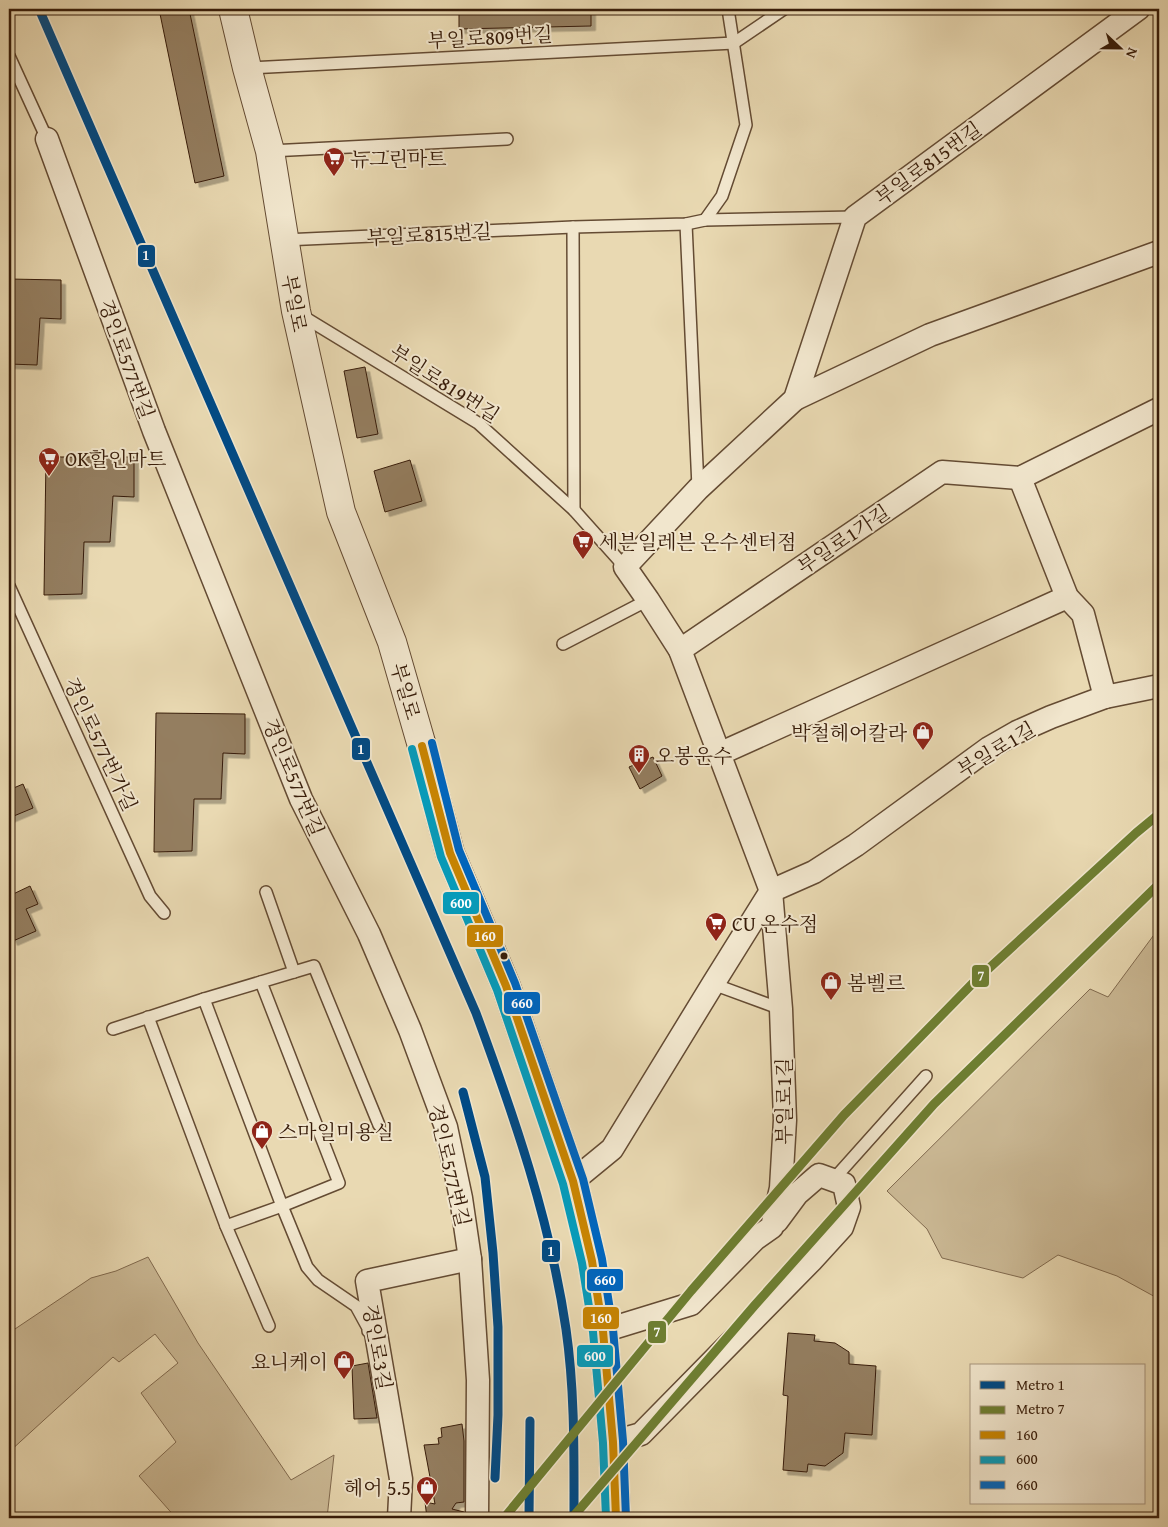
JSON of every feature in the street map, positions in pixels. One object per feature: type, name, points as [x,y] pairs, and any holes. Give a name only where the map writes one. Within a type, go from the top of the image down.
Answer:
[{"type":"main road","name":"부일로","points":[[233,9],[270,151],[296,311],[341,512],[392,642],[450,853],[506,986],[573,1181],[592,1261],[604,1331],[613,1442],[616,1518]]},
{"type":"street","name":"부일로815번길","points":[[855,217],[1138,9]]},
{"type":"street","name":"경인로577번길","points":[[47,139],[154,431],[297,790],[369,934],[410,1030],[446,1127],[461,1198],[470,1259],[478,1380],[477,1518]]},
{"type":"street","points":[[795,399],[855,217]]},
{"type":"street","points":[[573,1181],[612,1149],[771,891],[680,650],[625,567],[698,489],[795,399],[930,335],[1159,252]]},
{"type":"street","points":[[1105,696],[1083,614],[1067,597],[1020,478],[1159,409]]},
{"type":"street","name":"부일로1가길","points":[[680,650],[942,472],[1020,478]]},
{"type":"street","points":[[719,754],[1067,597]]},
{"type":"street","name":"부일로1길","points":[[772,1227],[781,1188],[785,1120],[781,1009],[771,891],[814,872],[856,845],[989,748],[1017,732],[1105,696],[1159,686]]},
{"type":"street","points":[[604,1331],[691,1304],[755,1239],[772,1227],[797,1194],[819,1175],[844,1184],[849,1206],[842,1227],[641,1434],[613,1442]]},
{"type":"street","name":"경인로3길","points":[[399,1518],[401,1480],[367,1280],[470,1259]]},
{"type":"lane","points":[[705,220],[722,196],[746,125],[728,9]]},
{"type":"lane","points":[[734,43],[784,9]]},
{"type":"lane","name":"부일로809번길","points":[[248,68],[734,43]]},
{"type":"lane","name":"경인로577번길","points":[[9,56],[47,139]]},
{"type":"lane","points":[[270,151],[507,139]]},
{"type":"lane","name":"부일로815번길","points":[[284,240],[686,224],[705,220],[855,217]]},
{"type":"lane","points":[[686,224],[698,489]]},
{"type":"lane","points":[[573,227],[574,510]]},
{"type":"lane","name":"부일로819번길","points":[[296,311],[478,422],[574,510],[625,567]]},
{"type":"lane","name":"경인로577번가길","points":[[9,586],[150,896],[164,914]]},
{"type":"lane","points":[[563,644],[648,600]]},
{"type":"lane","points":[[266,892],[294,972]]},
{"type":"lane","points":[[113,1029],[314,966],[378,1126]]},
{"type":"lane","points":[[226,1226],[282,1206],[339,1182],[261,982]]},
{"type":"lane","points":[[712,984],[781,1009]]},
{"type":"lane","points":[[204,999],[282,1206],[308,1266],[318,1280],[356,1306],[368,1328],[392,1467],[401,1480]]},
{"type":"lane","points":[[148,1017],[226,1226],[269,1326]]},
{"type":"lane","points":[[833,1180],[926,1076]]},
{"type":"shaded area","points":[[1159,928],[1159,1299],[1117,1276],[1058,1255],[1023,1278],[942,1258],[927,1229],[887,1191],[1090,989],[1108,997]]},
{"type":"shaded area","points":[[148,1257],[198,1343],[291,1480],[334,1455],[327,1518],[176,1518],[139,1476],[176,1442],[141,1393],[178,1363],[155,1334],[119,1362],[113,1357],[9,1452],[9,1333],[91,1278],[116,1271]]},
{"type":"building","points":[[159,9],[189,9],[224,176],[195,183]]},
{"type":"building","points":[[459,9],[591,9],[591,26],[459,29]]},
{"type":"building","points":[[9,279],[61,280],[61,319],[40,318],[37,365],[9,364]]},
{"type":"building","points":[[365,367],[378,434],[357,438],[344,371]]},
{"type":"building","points":[[46,457],[134,457],[134,497],[113,496],[110,542],[84,542],[82,594],[44,595]]},
{"type":"building","points":[[410,460],[422,501],[385,512],[374,471]]},
{"type":"building","points":[[156,713],[245,714],[245,754],[223,753],[221,799],[194,799],[192,851],[154,852]]},
{"type":"building","name":"오봉운수","points":[[653,757],[662,776],[640,789],[629,767]]},
{"type":"building","points":[[23,784],[33,808],[9,818],[9,790]]},
{"type":"building","points":[[30,886],[38,904],[26,909],[36,931],[13,941],[9,931],[9,896]]},
{"type":"building","points":[[788,1333],[815,1335],[814,1341],[835,1343],[849,1352],[849,1364],[876,1366],[872,1435],[845,1433],[843,1453],[825,1466],[808,1464],[807,1472],[783,1470],[788,1396],[783,1395]]},
{"type":"building","points":[[368,1363],[377,1418],[354,1419],[352,1366]]},
{"type":"building","points":[[462,1424],[464,1441],[464,1502],[456,1503],[452,1509],[464,1512],[464,1518],[427,1518],[425,1502],[435,1504],[424,1445],[439,1444],[438,1438],[442,1437],[441,1428]]},
{"type":"metro line","name":"1","points":[[39,9],[476,1013],[490,1052],[541,1208],[559,1288],[571,1376],[574,1518]]},
{"type":"metro line","name":"7","points":[[504,1518],[691,1291],[844,1115],[973,983],[1159,814]]},
{"type":"metro line","name":"7","points":[[572,1518],[755,1305],[934,1104],[1159,884]]},
{"type":"metro line","name":"1","points":[[463,1092],[485,1177],[493,1253],[498,1327],[498,1415],[495,1478]]},
{"type":"metro line","name":"1","points":[[529,1518],[530,1421]]},
{"type":"transit line","name":"660","points":[[432,743],[459,850],[515,983],[583,1179],[602,1259],[613,1329],[623,1441],[626,1518]]},
{"type":"transit line","name":"160","points":[[422,746],[450,853],[506,986],[573,1181],[592,1261],[603,1331],[613,1442],[616,1518]]},
{"type":"transit line","name":"600","points":[[412,749],[441,857],[497,990],[563,1184],[582,1263],[593,1332],[603,1443],[606,1518]]},
{"type":"place","name":"뉴그린마트","points":[[334,177]]},
{"type":"place","name":"OK할인마트","points":[[49,477]]},
{"type":"place","name":"세븐일레븐 온수센터점","points":[[583,560]]},
{"type":"place","name":"박철헤어칼라","points":[[923,751]]},
{"type":"place","name":"오봉운수","points":[[639,774]]},
{"type":"place","name":"CU 온수점","points":[[716,942]]},
{"type":"place","name":"봄벨르","points":[[831,1001]]},
{"type":"place","name":"스마일미용실","points":[[262,1150]]},
{"type":"place","name":"요니케이","points":[[344,1380]]},
{"type":"place","name":"헤어 5.5","points":[[427,1506]]}]
